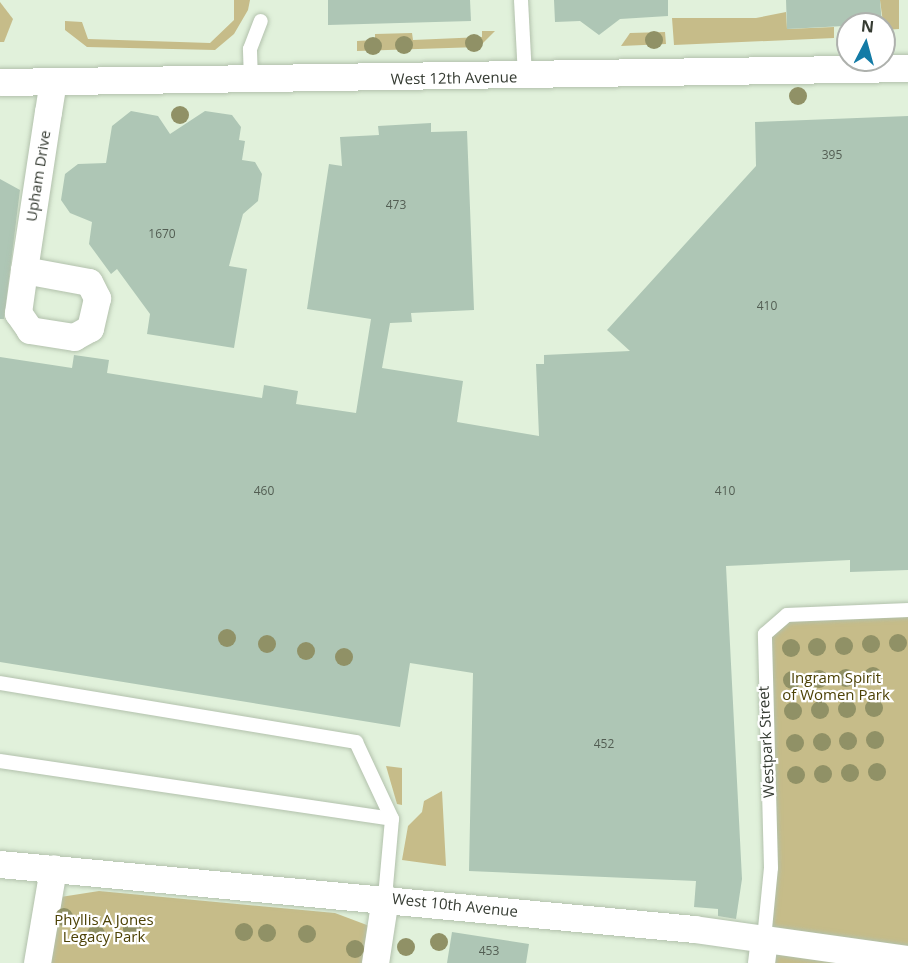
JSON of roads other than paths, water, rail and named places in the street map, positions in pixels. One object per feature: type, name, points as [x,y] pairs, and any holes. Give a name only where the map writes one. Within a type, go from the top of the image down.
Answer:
[{"type":"street","name":"West 12th Avenue","points":[[0,82],[525,76],[908,68]]},
{"type":"street","name":"Upham Drive","points":[[24,270],[53,81]]},
{"type":"street","name":"West 10th Avenue","points":[[0,864],[385,898],[762,951],[908,959]]},
{"type":"street","points":[[37,963],[53,868]]},
{"type":"street","points":[[375,963],[385,898]]},
{"type":"lane","points":[[521,0],[525,76]]},
{"type":"lane","points":[[251,80],[250,49],[261,21]]},
{"type":"lane","name":"Westpark Street","points":[[762,951],[771,867],[765,634],[784,616],[908,610]]},
{"type":"lane","points":[[0,683],[356,742],[392,819],[385,898]]},
{"type":"lane","points":[[0,761],[392,819]]},
{"type":"park label","name":"Ingram Spirit of Women Park","points":[[836,686]]},
{"type":"park label","name":"Phyllis A Jones Legacy Park","points":[[104,928]]}]
